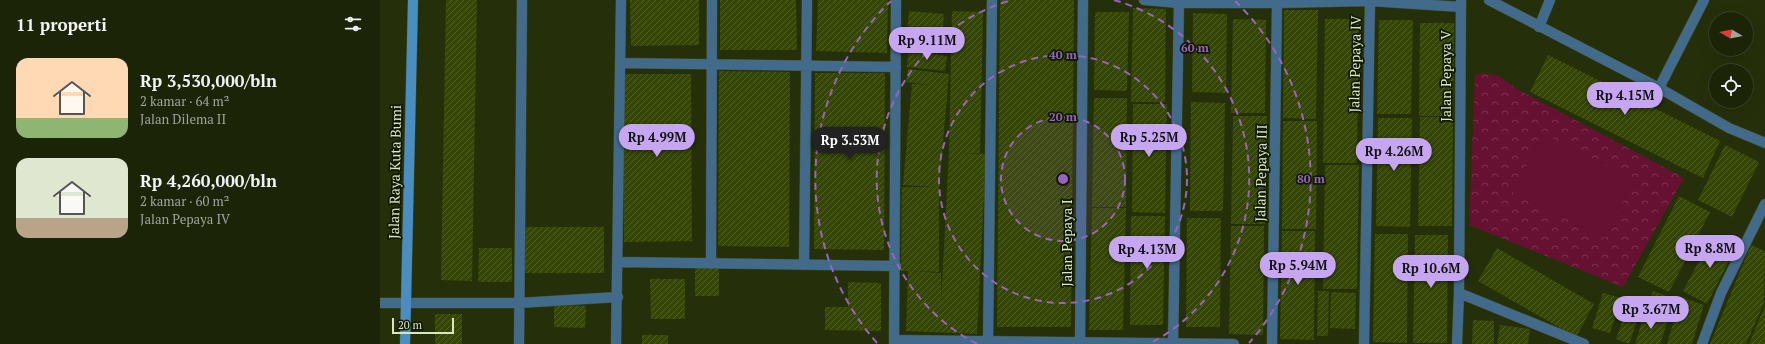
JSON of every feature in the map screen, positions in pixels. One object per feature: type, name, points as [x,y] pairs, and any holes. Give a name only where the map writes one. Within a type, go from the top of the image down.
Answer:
[{"type":"street","name":"Jalan Raya Kuta Bumi","points":[[405,344],[412,0]]},
{"type":"street","points":[[519,344],[522,0]]},
{"type":"street","points":[[616,344],[618,296],[621,0]]},
{"type":"street","points":[[711,264],[712,0]]},
{"type":"street","points":[[804,265],[805,66],[807,0]]},
{"type":"street","points":[[896,0],[896,266],[894,342],[1234,344]]},
{"type":"street","points":[[988,342],[992,0]]},
{"type":"street","name":"Jalan Pepaya I","points":[[1080,343],[1083,0]]},
{"type":"street","points":[[1144,0],[1277,3],[1370,0],[1461,4]]},
{"type":"street","name":"Jalan Pepaya IV","points":[[1364,344],[1370,0]]},
{"type":"street","points":[[1489,0],[1659,88],[1729,128],[1765,143]]},
{"type":"street","points":[[1539,27],[1550,0]]},
{"type":"street","points":[[1659,88],[1704,0]]},
{"type":"street","points":[[1173,344],[1179,1]]},
{"type":"street","name":"Jalan Pepaya III","points":[[1272,344],[1277,3]]},
{"type":"street","name":"Jalan Pepaya V","points":[[1457,344],[1459,293],[1461,4]]},
{"type":"street","points":[[620,63],[896,68]]},
{"type":"street","points":[[1702,344],[1721,293],[1765,204]]},
{"type":"street","points":[[618,262],[896,266]]},
{"type":"street","points":[[1459,293],[1584,344]]},
{"type":"street","points":[[380,303],[519,302],[618,296]]},
{"type":"green space","points":[[1481,73],[1499,76],[1517,89],[1684,178],[1623,287],[1469,225],[1475,76]]},
{"type":"green space","points":[[1542,133],[1634,179],[1605,238],[1513,193]]},
{"type":"building","points":[[446,0],[477,0],[472,281],[441,280]]},
{"type":"building","points":[[630,0],[699,0],[699,45],[631,46]]},
{"type":"building","points":[[720,0],[796,0],[797,50],[720,50]]},
{"type":"building","points":[[818,0],[888,0],[887,53],[816,51]]},
{"type":"building","points":[[1000,0],[1074,0],[1071,327],[997,327]]},
{"type":"building","points":[[1133,8],[1166,9],[1165,102],[1131,102]]},
{"type":"building","points":[[1284,10],[1318,10],[1316,119],[1283,118]]},
{"type":"building","points":[[909,11],[944,14],[941,50],[906,47]]},
{"type":"building","points":[[952,11],[983,12],[980,153],[961,153],[986,154],[977,334],[906,331],[908,271],[901,271],[902,187],[935,187],[903,185],[912,84],[932,85],[906,82],[908,69],[949,74],[939,188],[939,272],[911,271],[941,273],[941,304],[949,152]]},
{"type":"building","points":[[1095,12],[1129,12],[1127,91],[1094,90]]},
{"type":"building","points":[[1193,13],[1227,14],[1226,93],[1192,92]]},
{"type":"building","points":[[1233,19],[1266,20],[1265,113],[1231,113]]},
{"type":"building","points":[[1325,19],[1359,19],[1357,163],[1323,163]]},
{"type":"building","points":[[1379,20],[1413,20],[1411,114],[1377,114]]},
{"type":"building","points":[[1420,23],[1454,23],[1453,116],[1419,116]]},
{"type":"building","points":[[909,50],[947,56],[945,71],[907,67]]},
{"type":"building","points":[[1548,55],[1720,141],[1703,178],[1530,92]]},
{"type":"building","points":[[719,71],[790,72],[789,247],[718,246]]},
{"type":"building","points":[[815,73],[885,73],[884,250],[814,249]]},
{"type":"building","points":[[623,74],[691,74],[692,241],[624,242]]},
{"type":"building","points":[[1094,98],[1127,98],[1126,207],[1092,207]]},
{"type":"building","points":[[1191,102],[1225,103],[1223,211],[1190,211]]},
{"type":"building","points":[[1133,104],[1167,104],[1165,213],[1132,212]]},
{"type":"building","points":[[1233,116],[1267,116],[1265,224],[1231,224]]},
{"type":"building","points":[[1420,117],[1453,117],[1452,226],[1418,226]]},
{"type":"building","points":[[1378,118],[1412,118],[1410,227],[1376,226]]},
{"type":"building","points":[[1283,121],[1317,121],[1316,229],[1282,229]]},
{"type":"building","points":[[1725,145],[1759,162],[1732,217],[1698,200]]},
{"type":"building","points":[[1325,165],[1359,165],[1357,289],[1323,289]]},
{"type":"building","points":[[1679,196],[1710,212],[1669,292],[1638,277]]},
{"type":"building","points":[[1092,208],[1126,208],[1123,330],[1089,330]]},
{"type":"building","points":[[1131,216],[1165,216],[1163,325],[1130,325]]},
{"type":"building","points":[[1187,218],[1221,218],[1220,327],[1186,327]]},
{"type":"building","points":[[1231,226],[1264,226],[1263,335],[1229,334]]},
{"type":"building","points":[[523,227],[604,227],[604,273],[523,273]]},
{"type":"building","points":[[1282,231],[1315,231],[1314,340],[1280,339]]},
{"type":"building","points":[[1375,234],[1408,234],[1407,343],[1373,342]]},
{"type":"building","points":[[1415,235],[1448,235],[1447,343],[1413,343]]},
{"type":"building","points":[[1713,235],[1736,247],[1707,304],[1683,291]]},
{"type":"building","points":[[1751,245],[1765,251],[1764,303],[1746,344],[1710,344]]},
{"type":"building","points":[[479,248],[512,248],[512,282],[478,282]]},
{"type":"building","points":[[1497,248],[1594,304],[1576,337],[1478,281]]},
{"type":"building","points":[[719,266],[719,296],[695,296],[695,267]]},
{"type":"building","points":[[650,279],[685,279],[685,319],[651,319]]},
{"type":"building","points":[[848,282],[881,283],[881,331],[825,330],[825,307],[848,307]]},
{"type":"building","points":[[1318,291],[1329,291],[1328,336],[1317,336]]},
{"type":"building","points":[[1653,291],[1673,298],[1667,313],[1648,306]]},
{"type":"building","points":[[1331,292],[1356,293],[1355,329],[1330,328]]},
{"type":"building","points":[[1603,293],[1621,298],[1610,333],[1592,328]]},
{"type":"building","points":[[1681,297],[1704,305],[1692,344],[1667,344]]},
{"type":"building","points":[[554,305],[586,306],[585,328],[554,327]]},
{"type":"building","points":[[1628,305],[1641,310],[1629,344],[1616,339]]},
{"type":"building","points":[[1765,306],[1765,344],[1749,344],[1758,322]]},
{"type":"building","points":[[1645,312],[1668,320],[1660,344],[1635,344]]},
{"type":"building","points":[[435,314],[462,314],[462,344],[435,344]]},
{"type":"building","points":[[1473,320],[1494,321],[1494,344],[1472,344]]},
{"type":"building","points":[[1500,325],[1530,329],[1528,344],[1497,344]]},
{"type":"building","points":[[642,335],[668,335],[668,344],[642,344]]}]
